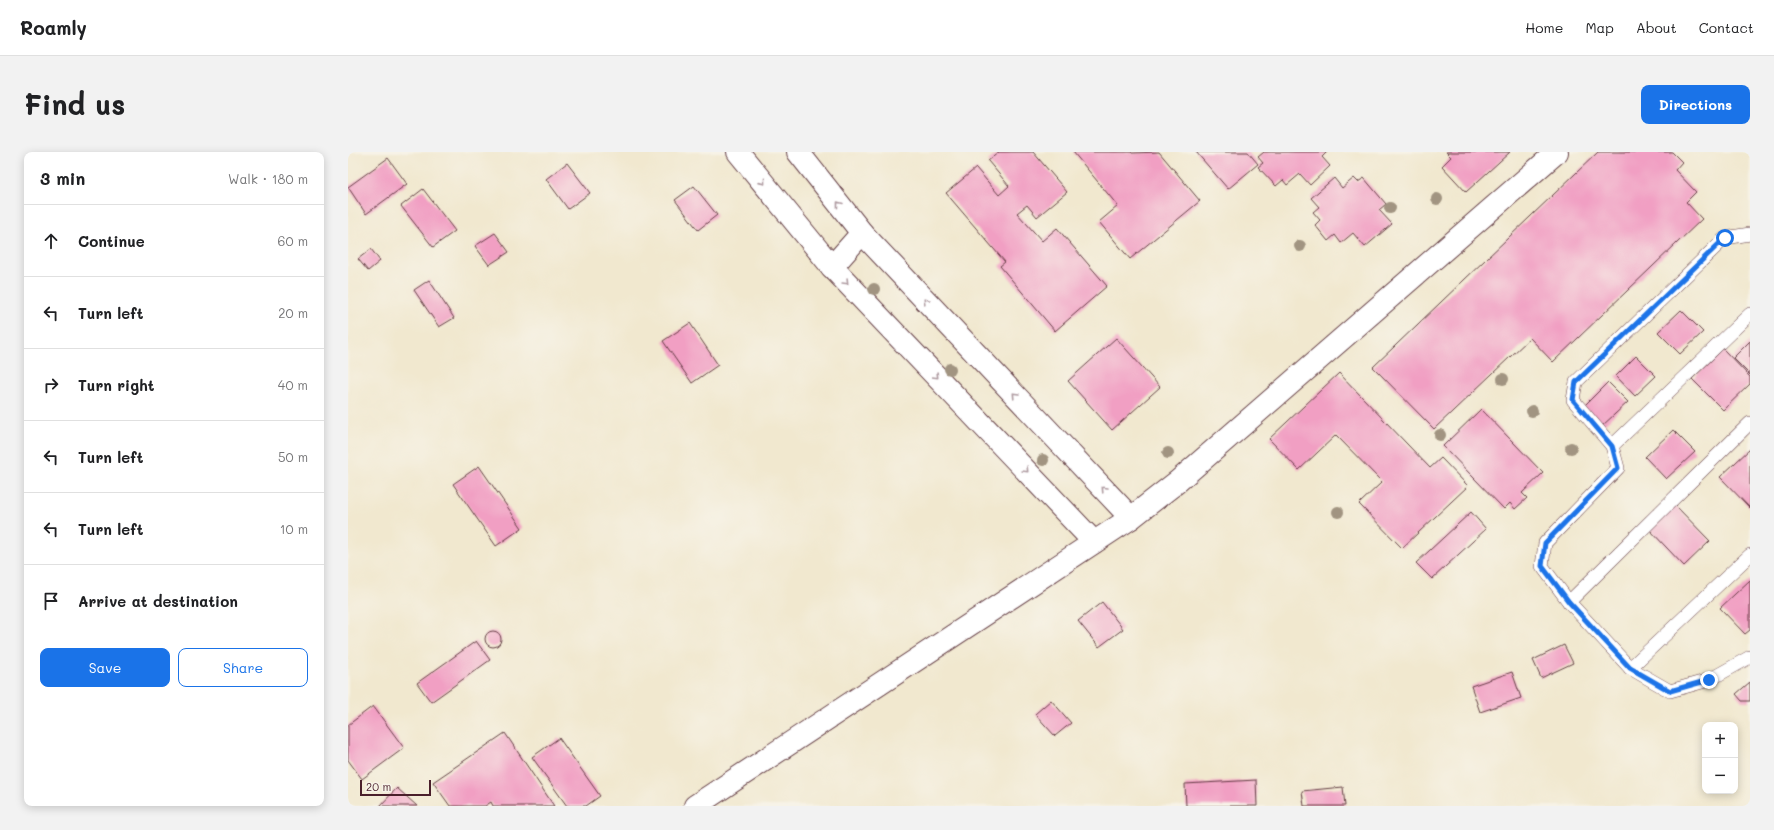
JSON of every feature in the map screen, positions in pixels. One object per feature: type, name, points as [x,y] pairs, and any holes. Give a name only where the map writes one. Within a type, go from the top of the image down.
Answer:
[{"type":"street","points":[[738,152],[832,267],[1094,542]]},
{"type":"street","points":[[798,152],[862,233],[1131,518]]},
{"type":"street","points":[[695,806],[1131,518],[1183,476],[1557,152]]},
{"type":"street","points":[[832,267],[862,233]]},
{"type":"lane","points":[[1750,234],[1725,238],[1576,382],[1573,400],[1612,446],[1618,468],[1545,543],[1542,566],[1569,602],[1630,668],[1670,691],[1709,680],[1750,657]]},
{"type":"lane","points":[[1612,446],[1750,314]]},
{"type":"lane","points":[[1569,602],[1750,423]]},
{"type":"lane","points":[[1630,668],[1750,555]]},
{"type":"building","points":[[999,152],[1033,152],[1067,192],[1037,217],[1027,205],[1017,213],[1042,241],[1057,228],[1107,286],[1055,331],[1000,266],[1005,262],[946,193],[976,168],[999,195],[1009,186],[988,161]]},
{"type":"building","points":[[1073,152],[1159,152],[1200,201],[1130,259],[1099,222],[1118,206]]},
{"type":"building","points":[[1196,152],[1248,152],[1258,164],[1228,189]]},
{"type":"building","points":[[1264,152],[1327,152],[1322,157],[1330,166],[1310,185],[1300,174],[1287,185],[1283,180],[1276,186],[1258,167],[1263,163],[1258,157]]},
{"type":"building","points":[[1446,152],[1510,152],[1466,192],[1442,166],[1451,157]]},
{"type":"building","points":[[1598,152],[1672,152],[1682,162],[1675,170],[1696,192],[1686,202],[1702,219],[1553,362],[1530,338],[1434,429],[1373,367]]},
{"type":"building","points":[[388,158],[407,184],[366,214],[348,187]]},
{"type":"building","points":[[567,163],[590,193],[568,209],[546,179]]},
{"type":"building","points":[[1334,178],[1342,188],[1354,178],[1358,182],[1364,178],[1386,204],[1379,210],[1392,224],[1365,247],[1353,233],[1341,243],[1335,235],[1328,241],[1315,225],[1320,220],[1313,212],[1319,207],[1311,198]]},
{"type":"building","points":[[694,186],[717,215],[698,230],[675,200]]},
{"type":"building","points":[[423,189],[455,231],[433,247],[401,206]]},
{"type":"building","points":[[495,233],[509,252],[489,265],[475,246]]},
{"type":"building","points":[[371,249],[380,261],[368,271],[358,259]]},
{"type":"building","points":[[429,280],[454,318],[439,327],[414,290]]},
{"type":"building","points":[[1681,310],[1703,332],[1680,354],[1658,332]]},
{"type":"building","points":[[690,323],[718,365],[692,383],[663,341]]},
{"type":"building","points":[[1116,338],[1160,387],[1112,430],[1068,381]]},
{"type":"building","points":[[1750,341],[1750,375],[1733,358]]},
{"type":"building","points":[[1723,349],[1750,377],[1750,384],[1723,410],[1692,379]]},
{"type":"building","points":[[1636,356],[1656,376],[1635,396],[1616,376]]},
{"type":"building","points":[[1339,373],[1430,468],[1441,458],[1468,486],[1402,548],[1359,504],[1382,482],[1336,435],[1299,470],[1269,439]]},
{"type":"building","points":[[1608,382],[1628,402],[1602,426],[1583,407]]},
{"type":"building","points":[[1481,409],[1543,473],[1522,493],[1527,498],[1515,509],[1510,503],[1504,509],[1443,446]]},
{"type":"building","points":[[1673,430],[1695,452],[1666,479],[1645,457]]},
{"type":"building","points":[[1750,449],[1750,508],[1720,477]]},
{"type":"building","points":[[479,466],[522,528],[496,546],[453,484]]},
{"type":"building","points":[[1674,504],[1710,541],[1684,566],[1649,529]]},
{"type":"building","points":[[1471,512],[1486,529],[1432,579],[1416,563]]},
{"type":"building","points":[[1750,580],[1750,630],[1745,634],[1720,608]]},
{"type":"building","points":[[1102,602],[1123,629],[1099,647],[1078,621]]},
{"type":"building","points":[[493,631],[500,636],[501,639],[496,646],[493,647],[486,642],[485,639],[490,632]]},
{"type":"building","points":[[476,641],[490,660],[431,702],[417,683]]},
{"type":"building","points":[[1564,645],[1573,663],[1541,678],[1533,660]]},
{"type":"building","points":[[1512,672],[1521,698],[1480,712],[1471,686]]},
{"type":"building","points":[[1750,682],[1750,701],[1742,701],[1736,694]]},
{"type":"building","points":[[1051,700],[1071,723],[1055,736],[1035,714]]},
{"type":"building","points":[[373,706],[404,748],[362,779],[348,760],[348,725]]},
{"type":"building","points":[[505,733],[554,806],[493,806],[491,802],[485,806],[450,806],[433,782]]},
{"type":"building","points":[[559,738],[600,796],[586,806],[567,806],[532,757]]},
{"type":"building","points":[[1256,780],[1257,806],[1186,806],[1185,784]]},
{"type":"building","points":[[1343,787],[1345,806],[1304,806],[1302,791]]},
{"type":"building","points":[[397,788],[417,806],[380,806]]},
{"type":"route","points":[[1709,680],[1670,691],[1630,668],[1569,602],[1542,566],[1545,543],[1618,468],[1612,446],[1573,400],[1576,382],[1725,238]]}]
